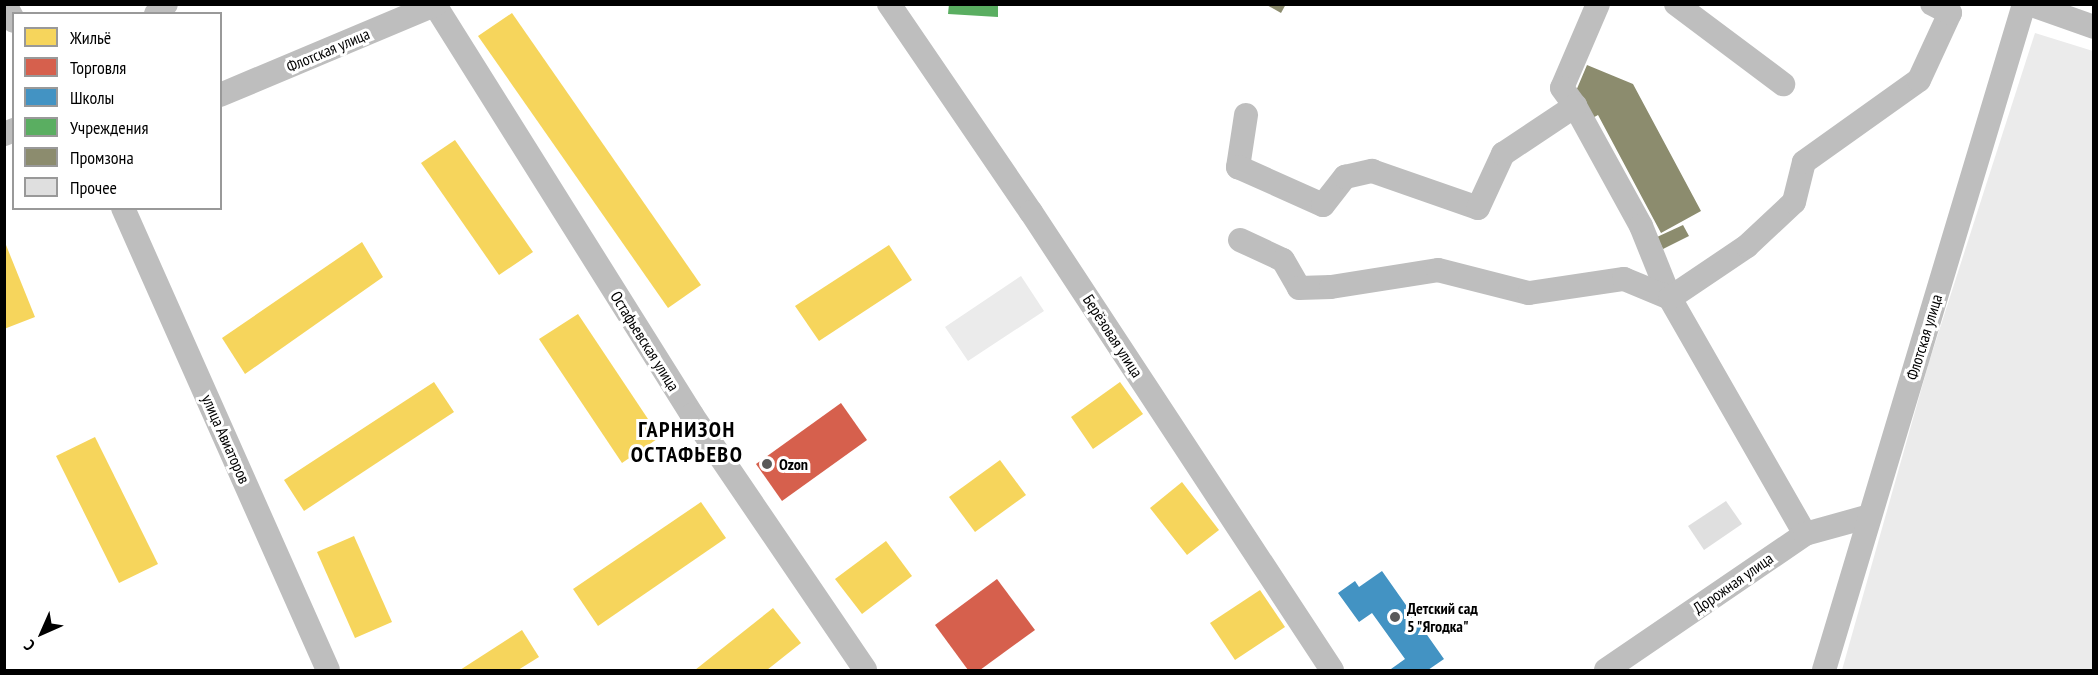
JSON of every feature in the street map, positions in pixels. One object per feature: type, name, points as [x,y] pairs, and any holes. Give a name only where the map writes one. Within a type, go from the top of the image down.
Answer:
[{"type":"street","name":"Берёзовая улица","points":[[889,4],[1031,212],[1332,670]]},
{"type":"street","points":[[1598,4],[1562,88],[1575,106],[1641,226],[1670,298],[1805,534]]},
{"type":"street","points":[[1676,4],[1783,84]]},
{"type":"street","points":[[1670,298],[1747,246],[1794,202],[1804,162],[1919,80],[1950,13],[1932,4]]},
{"type":"street","points":[[2027,4],[2094,27]]},
{"type":"street","name":"Флотская улица","points":[[1824,670],[2027,4]]},
{"type":"street","name":"Флотская улица","points":[[222,94],[436,5]]},
{"type":"street","name":"Остафьевская улица","points":[[436,5],[692,415],[865,670]]},
{"type":"street","points":[[1245,115],[1238,167],[1323,205],[1345,177],[1372,171],[1478,208],[1503,154],[1575,106]]},
{"type":"street","name":"улица Авиаторов","points":[[124,210],[328,670]]},
{"type":"street","points":[[1240,240],[1283,260],[1299,288],[1331,287],[1438,270],[1529,292],[1624,279],[1670,298]]},
{"type":"street","name":"Дорожная улица","points":[[1606,670],[1805,534],[1870,516]]},
{"type":"shaded area","points":[[2035,33],[2093,51],[2093,670],[1842,670],[1929,362]]},
{"type":"shaded area","points":[[1021,276],[1044,311],[968,361],[945,327]]},
{"type":"building: Жильё","points":[[512,13],[701,285],[668,308],[478,36]]},
{"type":"building: Жильё","points":[[455,140],[533,252],[499,275],[421,163]]},
{"type":"building: Жильё","points":[[4,240],[35,317],[4,329]]},
{"type":"building: Жильё","points":[[362,242],[383,277],[245,374],[222,338]]},
{"type":"building: Жильё","points":[[889,245],[912,280],[819,341],[795,306]]},
{"type":"building: Жильё","points":[[578,314],[660,437],[622,463],[539,339]]},
{"type":"building: Жильё","points":[[434,382],[454,412],[304,511],[284,480]]},
{"type":"building: Жильё","points":[[1120,382],[1143,414],[1093,449],[1071,417]]},
{"type":"building: Жильё","points":[[95,437],[158,564],[119,583],[56,456]]},
{"type":"building: Жильё","points":[[1000,460],[1026,495],[975,532],[949,497]]},
{"type":"building: Жильё","points":[[1182,482],[1219,530],[1187,555],[1150,508]]},
{"type":"building: Жильё","points":[[701,502],[726,538],[598,626],[573,589]]},
{"type":"building: Жильё","points":[[354,536],[392,622],[355,638],[317,552]]},
{"type":"building: Жильё","points":[[886,541],[912,576],[862,614],[835,579]]},
{"type":"building: Жильё","points":[[1260,590],[1285,627],[1235,660],[1210,623]]},
{"type":"building: Жильё","points":[[773,608],[801,643],[767,670],[695,670]]},
{"type":"building: Жильё","points":[[522,630],[539,657],[518,670],[460,670]]},
{"type":"building: Торговля","points":[[841,403],[867,440],[782,501],[756,464]]},
{"type":"building: Торговля","points":[[997,579],[1035,630],[980,670],[968,670],[935,625]]},
{"type":"building: Школы","name":"Детский сад 5 \"Ягодка\"","points":[[1382,571],[1444,659],[1428,670],[1392,670],[1405,659],[1372,613],[1359,622],[1338,593],[1355,581],[1359,587]]},
{"type":"building: Учреждения","points":[[949,4],[998,4],[998,17],[948,14]]},
{"type":"building: Промзона","points":[[1265,4],[1286,4],[1281,13]]},
{"type":"building: Промзона","points":[[1587,65],[1633,84],[1701,211],[1661,233],[1598,115],[1589,120],[1573,98]]},
{"type":"building: Промзона","points":[[1683,225],[1689,236],[1663,249],[1657,237]]},
{"type":"building: Прочее","points":[[1726,501],[1742,524],[1704,550],[1688,526]]},
{"type":"place","name":"Ozon","points":[[767,464]]},
{"type":"place","name":"Детский сад 5 \"Ягодка\"","points":[[1395,617]]},
{"type":"district","name":"ГАРНИЗОН ОСТАФЬЕВО","points":[[687,442]]}]
